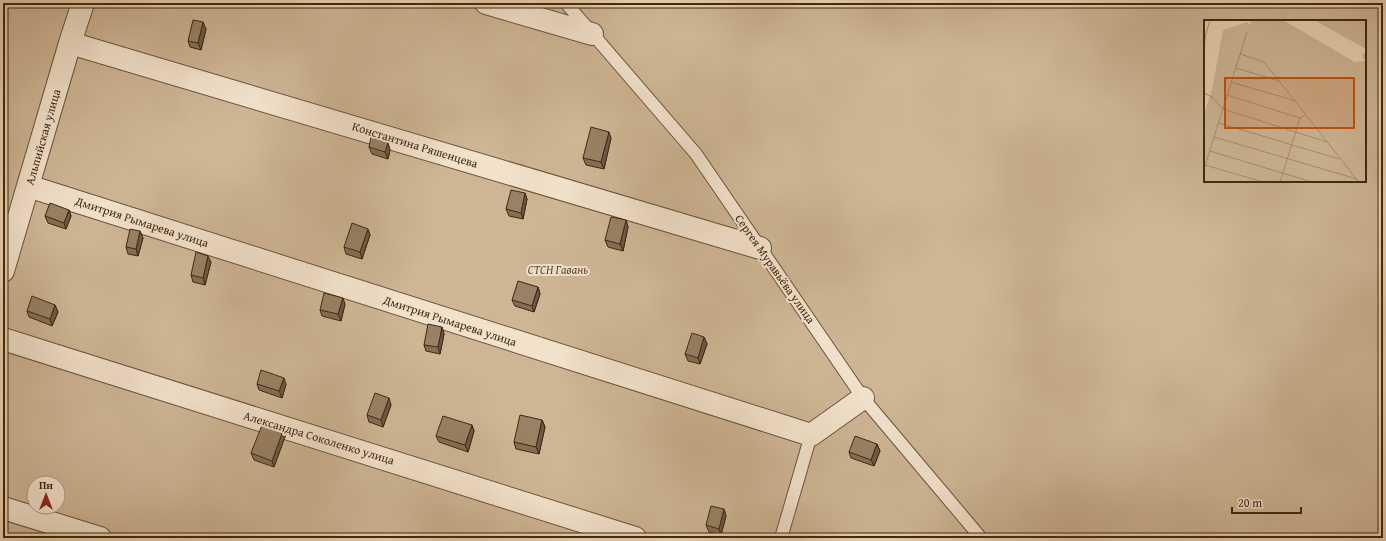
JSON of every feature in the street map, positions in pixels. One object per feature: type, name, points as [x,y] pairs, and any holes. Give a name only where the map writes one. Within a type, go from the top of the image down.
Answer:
[{"type":"street","name":"Альпийская улица","points":[[3,271],[83,3]]},
{"type":"street","points":[[486,3],[592,34]]},
{"type":"street","name":"Константина Ряшенцева","points":[[70,43],[760,248]]},
{"type":"street","name":"Дмитрия Рымарева улица","points":[[28,186],[811,436]]},
{"type":"street","name":"Александра Соколенко улица","points":[[3,339],[636,538]]},
{"type":"street","points":[[811,436],[863,398]]},
{"type":"street","points":[[3,508],[100,538]]},
{"type":"lane","name":"Сергея Муравьёва улица","points":[[566,3],[696,154],[863,398],[981,538]]},
{"type":"lane","points":[[781,538],[811,436]]},
{"type":"green space","name":"СТСН Гавань","points":[[3,3],[1383,3],[1383,538],[3,538]]},
{"type":"building","points":[[193,20],[203,22],[198,43],[188,41]]},
{"type":"building","points":[[591,127],[609,132],[601,162],[583,158]]},
{"type":"building","points":[[371,137],[388,143],[385,152],[369,147]]},
{"type":"building","points":[[511,190],[525,193],[521,213],[506,209]]},
{"type":"building","points":[[50,203],[69,210],[64,223],[45,216]]},
{"type":"building","points":[[611,217],[626,220],[620,244],[605,240]]},
{"type":"building","points":[[352,223],[368,229],[360,252],[344,247]]},
{"type":"building","points":[[130,229],[140,231],[136,249],[126,247]]},
{"type":"building","points":[[196,252],[208,256],[203,278],[191,275]]},
{"type":"building","points":[[518,281],[538,287],[532,306],[512,300]]},
{"type":"building","points":[[324,293],[343,298],[338,314],[320,310]]},
{"type":"building","points":[[32,296],[55,305],[50,319],[27,311]]},
{"type":"building","points":[[428,324],[442,327],[438,347],[424,345]]},
{"type":"building","points":[[692,333],[704,337],[698,358],[685,354]]},
{"type":"building","points":[[261,370],[284,378],[279,391],[257,384]]},
{"type":"building","points":[[375,393],[389,398],[381,420],[367,415]]},
{"type":"building","points":[[520,415],[542,420],[536,447],[514,442]]},
{"type":"building","points":[[443,416],[472,425],[465,445],[436,436]]},
{"type":"building","points":[[264,420],[284,428],[272,461],[251,453]]},
{"type":"building","points":[[855,436],[877,444],[871,460],[849,452]]},
{"type":"building","points":[[711,506],[724,509],[719,529],[706,525]]}]
